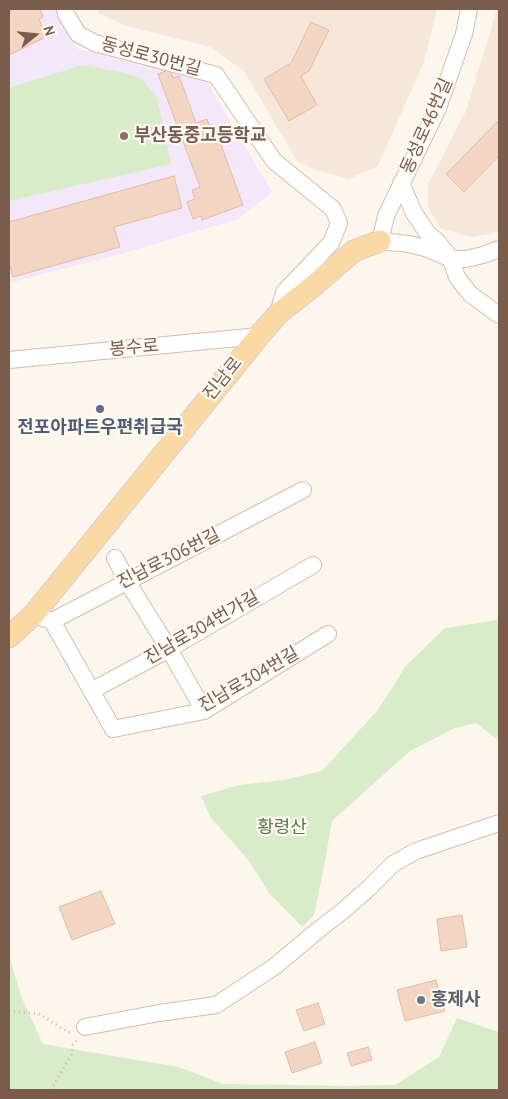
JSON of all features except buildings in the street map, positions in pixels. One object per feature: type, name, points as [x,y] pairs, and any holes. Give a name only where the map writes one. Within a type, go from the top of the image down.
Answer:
[{"type":"main road","name":"진남로","points":[[9,637],[43,618],[259,336],[278,314],[354,250],[380,241]]},
{"type":"street","name":"동성로30번길","points":[[65,9],[78,34],[95,43],[216,75],[274,161],[333,209],[338,223],[331,243],[284,292],[278,314]]},
{"type":"street","name":"동성로46번길","points":[[380,241],[386,216],[438,108],[464,34],[469,9]]},
{"type":"street","points":[[401,183],[414,213],[428,234],[437,241],[451,259],[457,276],[470,294],[499,315]]},
{"type":"street","name":"진남로","points":[[380,241],[409,244],[428,249],[451,259],[466,259],[499,249]]},
{"type":"street","name":"봉수로","points":[[9,360],[259,336]]},
{"type":"street","name":"진남로306번길","points":[[43,618],[127,581],[303,490]]},
{"type":"street","points":[[115,558],[204,711]]},
{"type":"street","name":"진남로304번가길","points":[[91,691],[313,565]]},
{"type":"street","name":"진남로304번길","points":[[43,618],[91,691],[113,729],[204,711],[328,634]]},
{"type":"street","points":[[85,1027],[159,1013],[216,1005],[274,967],[344,910],[393,864],[416,851],[499,823]]},
{"type":"path","points":[[9,1011],[39,1014],[68,1032],[85,1027]]},
{"type":"path","points":[[51,1090],[71,1055],[73,1045],[85,1027]]},
{"type":"shaded area","name":"부산동중고등학교","points":[[9,9],[60,9],[78,49],[167,66],[205,79],[272,192],[238,219],[121,254],[9,283]]},
{"type":"shaded area","points":[[96,9],[437,9],[424,62],[378,166],[349,179],[313,169],[297,161],[244,71],[210,47],[126,26],[100,14]]},
{"type":"shaded area","points":[[497,9],[499,9],[499,232],[473,237],[441,229],[428,207],[428,184],[466,111]]},
{"type":"green space","points":[[82,65],[141,78],[157,97],[171,164],[9,201],[9,88]]},
{"type":"green space","name":"황령산","points":[[499,620],[499,741],[476,723],[455,728],[410,751],[332,821],[314,915],[302,927],[269,893],[247,858],[211,818],[201,796],[240,785],[284,780],[322,771],[378,710],[405,667],[445,628]]},
{"type":"green space","points":[[9,955],[21,996],[43,1044],[179,1067],[223,1084],[395,1085],[439,1057],[457,1018],[499,1032],[499,1090],[9,1090]]},
{"type":"place","name":"부산동중고등학교","points":[[124,136]]},
{"type":"place","name":"전포아파트우편취급국","points":[[100,409]]},
{"type":"place","name":"홍제사","points":[[421,1000]]}]
